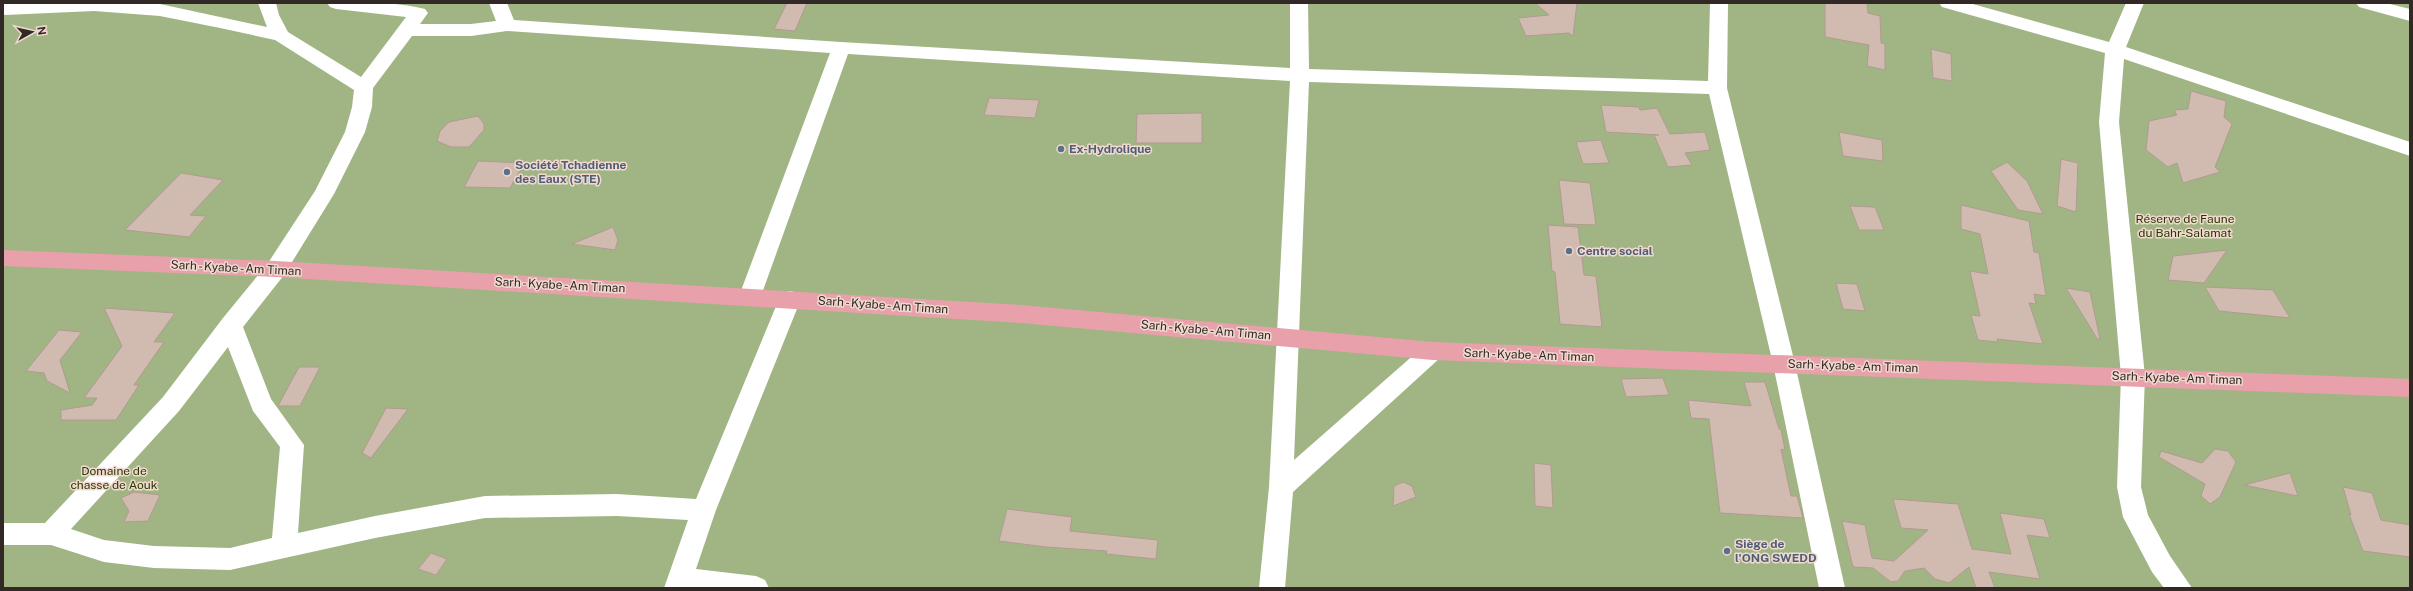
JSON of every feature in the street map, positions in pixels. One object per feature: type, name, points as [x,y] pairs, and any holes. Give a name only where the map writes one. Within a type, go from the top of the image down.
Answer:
[{"type":"main road","name":"Sarh - Kyabe - Am Timan","points":[[3,258],[276,269],[417,279],[750,296],[1020,314],[1433,351],[2133,376],[2410,388]]},
{"type":"street","points":[[267,3],[270,15],[281,36]]},
{"type":"street","points":[[336,3],[425,8]]},
{"type":"street","points":[[498,3],[507,25]]},
{"type":"street","points":[[1272,588],[1281,487],[1300,75],[1299,3]]},
{"type":"street","points":[[1735,3],[1719,8],[1717,88],[1784,364],[1832,588]]},
{"type":"street","points":[[1948,3],[2115,50],[2410,149]]},
{"type":"street","points":[[2135,3],[2115,50],[2109,122],[2133,376],[2129,487],[2136,518],[2161,564],[2179,588]]},
{"type":"street","points":[[2365,3],[2410,16]]},
{"type":"street","points":[[8,7],[94,5],[160,10],[281,36],[364,88]]},
{"type":"street","points":[[51,534],[171,404],[231,324],[276,269],[324,194],[351,138],[362,107],[364,88],[406,30],[425,8]]},
{"type":"street","points":[[406,30],[471,30],[507,25],[841,48],[1300,75],[1717,88]]},
{"type":"street","points":[[750,296],[841,48]]},
{"type":"street","points":[[756,588],[679,584],[704,510],[790,299]]},
{"type":"street","points":[[231,324],[260,404],[292,445],[284,547]]},
{"type":"street","points":[[1281,487],[1433,351]]},
{"type":"street","points":[[3,534],[51,534],[104,551],[154,557],[230,558],[375,527],[485,507],[617,505],[704,510]]},
{"type":"green space","name":"Réserve de Faune du Bahr-Salamat","points":[[3,3],[2410,3],[2410,588],[3,588]]},
{"type":"building","points":[[787,3],[807,3],[795,31],[774,29]]},
{"type":"building","points":[[1535,3],[1577,3],[1573,36],[1569,33],[1526,36],[1518,18],[1549,15]]},
{"type":"building","points":[[1825,3],[1867,3],[1868,13],[1880,16],[1881,43],[1885,44],[1885,70],[1867,66],[1869,45],[1825,37]]},
{"type":"building","points":[[1931,49],[1951,54],[1952,81],[1933,78]]},
{"type":"building","points":[[2191,91],[2226,101],[2224,117],[2232,124],[2215,167],[2220,172],[2183,183],[2177,163],[2168,167],[2146,150],[2149,121],[2177,115],[2174,110],[2188,109]]},
{"type":"building","points":[[989,98],[1039,100],[1035,118],[984,115]]},
{"type":"building","points":[[1601,105],[1639,107],[1640,110],[1657,108],[1670,134],[1705,132],[1710,150],[1685,153],[1692,165],[1668,167],[1654,135],[1659,135],[1606,132]]},
{"type":"building","points":[[1202,113],[1202,143],[1136,143],[1137,114]]},
{"type":"building","points":[[478,116],[484,124],[484,130],[469,147],[451,147],[437,141],[440,131],[449,122]]},
{"type":"building","points":[[1839,132],[1882,140],[1883,161],[1843,156]]},
{"type":"building","points":[[1601,140],[1609,163],[1583,164],[1576,142]]},
{"type":"building","points":[[2061,159],[2078,163],[2076,212],[2057,206]]},
{"type":"building","points":[[478,161],[524,163],[510,188],[464,187]]},
{"type":"building","points":[[2007,162],[2027,181],[2043,214],[2018,210],[1991,171]]},
{"type":"building","points":[[181,173],[223,180],[190,215],[206,216],[189,237],[125,230]]},
{"type":"building","points":[[1559,180],[1590,183],[1596,225],[1564,224]]},
{"type":"building","points":[[1961,205],[2029,221],[2034,252],[2039,253],[2046,296],[2034,294],[2036,304],[2029,303],[2043,344],[1997,339],[1998,342],[1978,340],[1971,315],[1980,316],[1970,271],[1988,274],[1980,234],[1961,229]]},
{"type":"building","points":[[1850,206],[1875,207],[1884,230],[1859,230]]},
{"type":"building","points":[[1548,225],[1578,227],[1584,275],[1596,276],[1602,327],[1560,324],[1555,272],[1552,271]]},
{"type":"building","points":[[613,227],[618,240],[615,250],[572,244]]},
{"type":"building","points":[[2227,250],[2204,283],[2168,280],[2173,256]]},
{"type":"building","points":[[1836,283],[1857,284],[1865,311],[1843,309]]},
{"type":"building","points":[[2205,287],[2273,290],[2290,318],[2219,311]]},
{"type":"building","points":[[2066,288],[2090,292],[2100,339],[2098,340]]},
{"type":"building","points":[[104,308],[175,313],[154,342],[164,342],[134,385],[139,385],[116,420],[61,420],[61,410],[92,405],[97,398],[84,398],[122,346]]},
{"type":"building","points":[[59,330],[82,332],[60,360],[70,393],[47,381],[44,373],[26,371]]},
{"type":"building","points":[[299,367],[320,367],[300,406],[278,406]]},
{"type":"building","points":[[1663,378],[1669,395],[1626,397],[1621,379]]},
{"type":"building","points":[[1744,382],[1765,382],[1779,429],[1781,429],[1785,450],[1781,449],[1791,496],[1797,496],[1803,518],[1720,513],[1709,419],[1691,418],[1688,400],[1751,406]]},
{"type":"building","points":[[386,408],[408,409],[371,458],[362,453]]},
{"type":"building","points":[[2215,449],[2228,451],[2236,462],[2220,497],[2210,504],[2201,496],[2205,484],[2159,457],[2161,451],[2202,463]]},
{"type":"building","points":[[1534,463],[1551,465],[1553,508],[1535,506]]},
{"type":"building","points":[[2290,473],[2298,496],[2244,485]]},
{"type":"building","points":[[1403,482],[1412,486],[1416,497],[1393,506],[1394,486]]},
{"type":"building","points":[[2343,487],[2372,493],[2381,520],[2410,525],[2410,557],[2363,551],[2349,514],[2351,515]]},
{"type":"building","points":[[134,492],[160,495],[148,521],[124,522],[129,511],[121,498]]},
{"type":"building","points":[[1893,499],[1958,504],[1972,549],[2011,554],[2000,513],[2044,519],[2050,538],[2027,535],[2040,579],[1989,572],[1995,588],[1976,588],[1969,567],[1949,583],[1935,579],[1924,568],[1905,571],[1898,581],[1891,582],[1873,568],[1853,567],[1842,521],[1865,525],[1872,558],[1894,561],[1928,530],[1901,528]]},
{"type":"building","points":[[1007,509],[1072,517],[1070,531],[1158,540],[1156,559],[1106,554],[1107,551],[1046,547],[999,541]]},
{"type":"building","points":[[431,553],[447,559],[436,575],[418,569]]},
{"type":"place","name":"Ex-Hydrolique","points":[[1061,149]]},
{"type":"place","name":"Société Tchadienne des Eaux (STE)","points":[[507,172]]},
{"type":"place","name":"Centre social","points":[[1569,251]]},
{"type":"place","name":"Siège de l'ONG SWEDD","points":[[1727,551]]},
{"type":"park label","name":"Domaine de chasse de Aouk","points":[[114,478]]}]
